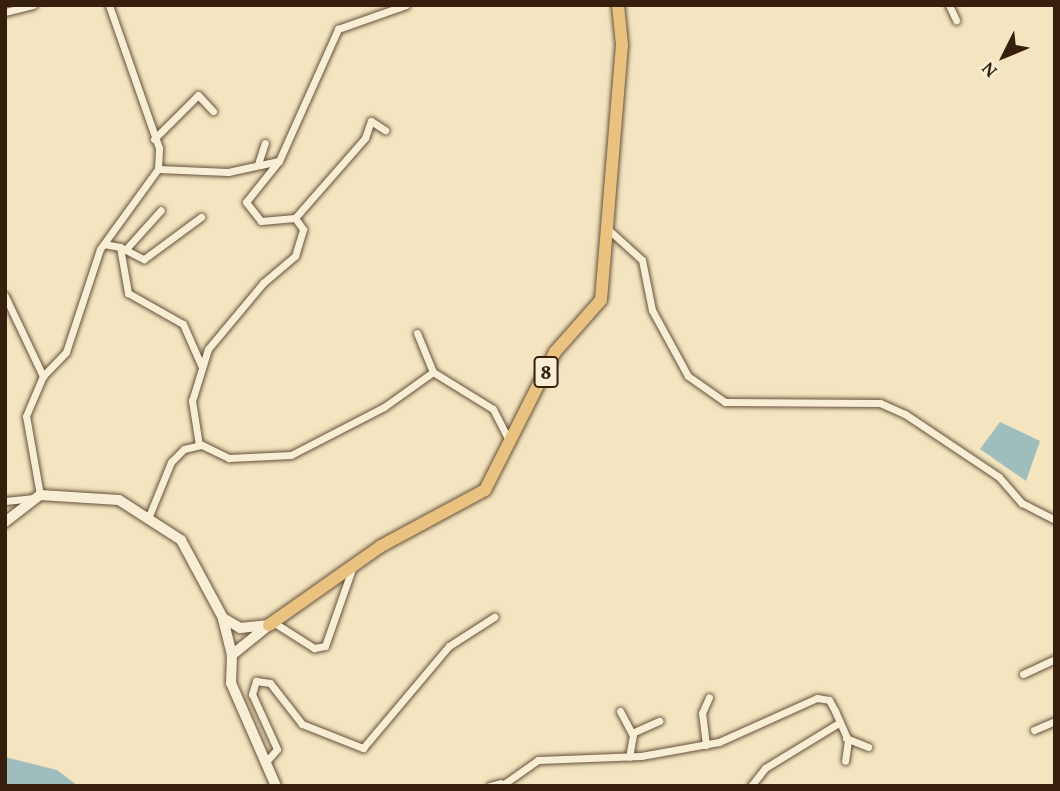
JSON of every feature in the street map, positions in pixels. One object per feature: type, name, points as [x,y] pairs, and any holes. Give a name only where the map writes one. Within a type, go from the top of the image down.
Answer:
[{"type":"main road","name":"8","points":[[271,623],[353,565],[471,502],[498,474],[555,352],[601,300],[610,231],[622,45],[618,5]]},
{"type":"street","points":[[5,12],[33,5]]},
{"type":"street","points":[[36,496],[26,416],[43,376],[66,352],[104,244],[158,169],[154,139],[109,5]]},
{"type":"street","points":[[385,130],[372,121],[365,138],[295,218],[261,221],[246,202],[279,161],[338,29],[406,5]]},
{"type":"street","points":[[949,5],[957,20]]},
{"type":"street","points":[[154,139],[198,95],[213,111]]},
{"type":"street","points":[[258,164],[265,143]]},
{"type":"street","points":[[158,169],[228,172],[279,161]]},
{"type":"street","points":[[123,248],[160,210]]},
{"type":"street","points":[[104,244],[123,248],[144,259],[201,217]]},
{"type":"street","points":[[199,445],[192,401],[202,368],[213,342],[263,283],[295,256],[303,238],[295,218]]},
{"type":"street","points":[[610,231],[642,260],[652,310],[688,376],[725,402],[880,403],[926,428],[999,477],[1022,503],[1055,520]]},
{"type":"street","points":[[123,248],[128,293],[177,318],[202,368]]},
{"type":"street","points":[[5,296],[8,318],[43,376]]},
{"type":"street","points":[[417,333],[433,372],[493,409],[511,446]]},
{"type":"street","points":[[149,516],[177,453],[199,445],[229,458],[291,455],[384,407],[433,372]]},
{"type":"street","points":[[5,501],[36,496],[95,495],[149,516],[181,540],[223,618],[232,655],[237,706],[276,786]]},
{"type":"street","points":[[5,522],[36,496]]},
{"type":"street","points":[[223,618],[240,628],[271,623],[314,648],[325,646],[353,565]]},
{"type":"street","points":[[265,763],[277,749],[252,694],[256,681],[270,683],[302,724],[363,748],[449,646],[494,617]]},
{"type":"street","points":[[232,655],[271,623]]},
{"type":"street","points":[[1023,674],[1055,659]]},
{"type":"street","points":[[706,745],[702,713],[709,697]]},
{"type":"street","points":[[490,786],[501,784],[538,760],[629,757],[706,745],[817,698],[829,700],[846,738],[845,761]]},
{"type":"street","points":[[620,711],[632,733],[629,757]]},
{"type":"street","points":[[632,733],[659,721]]},
{"type":"street","points":[[1034,730],[1055,721]]},
{"type":"street","points":[[751,786],[765,768],[838,724]]},
{"type":"street","points":[[846,738],[867,747]]},
{"type":"water","points":[[1000,422],[1040,441],[1026,481],[980,449]]},
{"type":"water","points":[[5,757],[57,770],[78,786],[5,786]]}]
